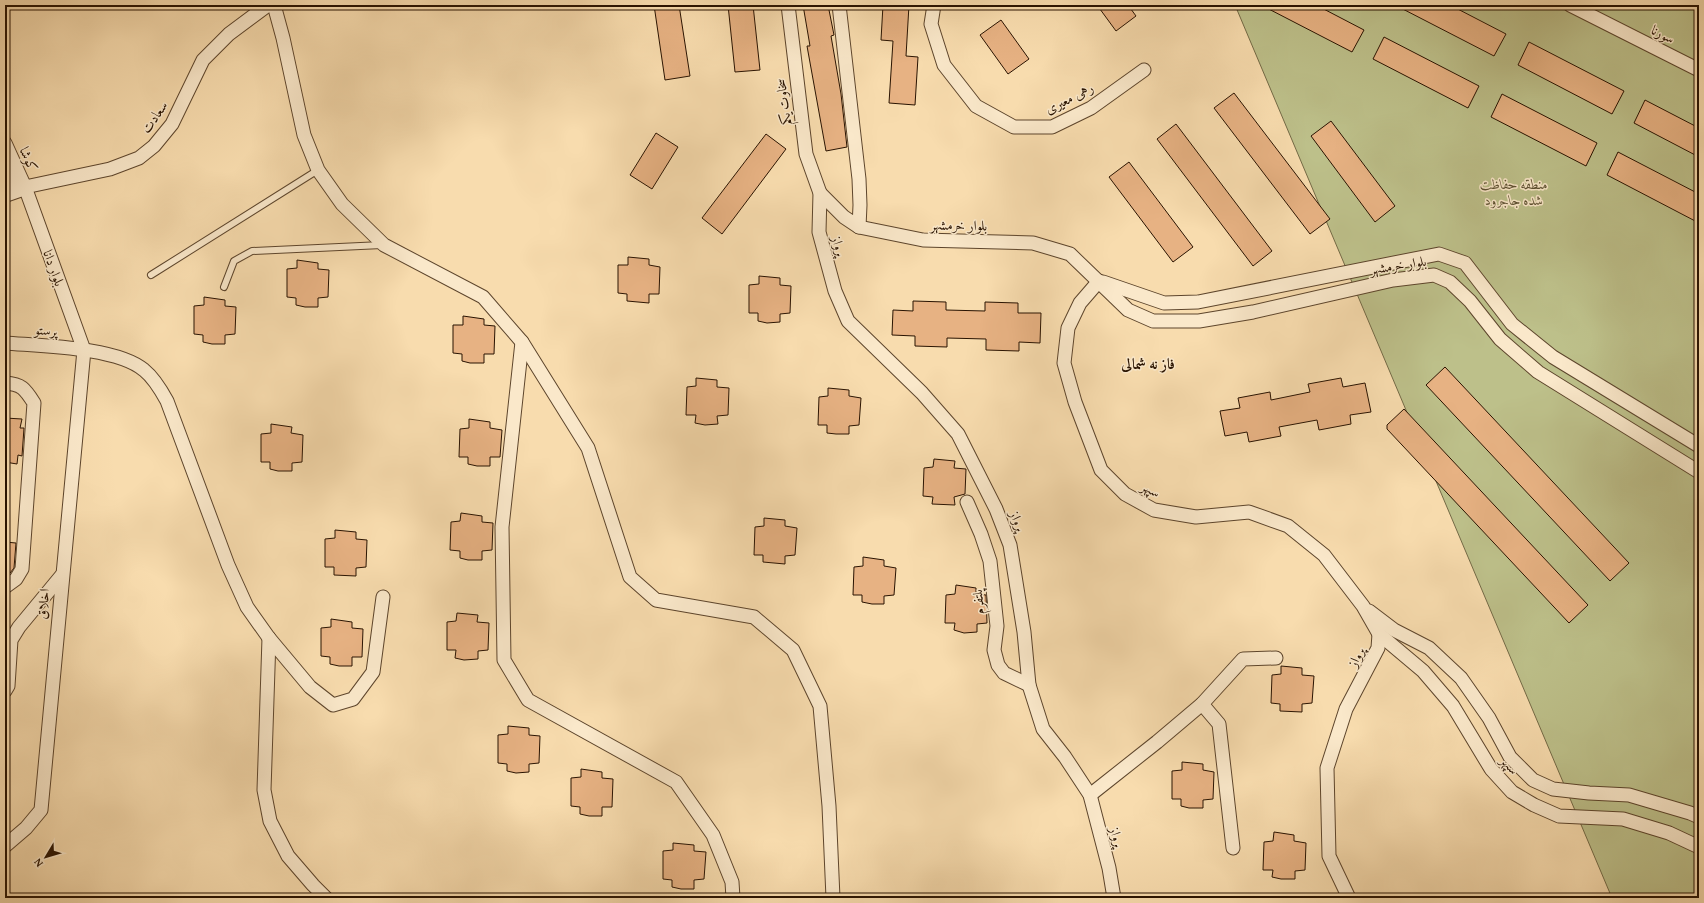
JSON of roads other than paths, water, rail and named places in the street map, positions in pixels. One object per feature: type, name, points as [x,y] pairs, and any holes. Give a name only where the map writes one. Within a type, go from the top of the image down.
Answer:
[{"type":"street","name":"سعادت","points":[[25,187],[110,169],[139,158],[154,146],[172,124],[203,60],[229,34],[268,5]]},
{"type":"street","points":[[274,5],[283,38],[304,135],[318,170],[342,204],[384,245],[483,296],[522,342],[588,448],[630,577],[656,600],[754,617],[793,650],[820,706],[829,806],[833,898]]},
{"type":"street","name":"سخاوت یکم","points":[[788,5],[806,154],[820,193]]},
{"type":"street","points":[[839,5],[859,179],[859,227]]},
{"type":"street","name":"رهی معیری","points":[[934,5],[931,24],[944,65],[976,106],[1014,127],[1052,127],[1091,108],[1144,70]]},
{"type":"street","name":"سورنا","points":[[1570,5],[1699,70]]},
{"type":"street","name":"کوشا","points":[[5,143],[25,187]]},
{"type":"street","points":[[5,175],[25,187]]},
{"type":"street","points":[[5,194],[25,187]]},
{"type":"street","name":"بلوار دانا","points":[[25,187],[84,350]]},
{"type":"street","name":"بلوار خرمشهر","points":[[820,193],[844,218],[859,227],[922,240],[1033,243],[1070,254],[1128,310],[1153,321],[1200,321],[1253,312],[1393,280],[1434,276],[1450,282],[1470,301],[1500,339],[1538,372],[1699,472]]},
{"type":"street","name":"پرواز","points":[[820,193],[819,232],[835,291],[848,321],[922,392],[958,434],[996,509],[1010,545],[1024,632],[1029,685],[1043,729],[1065,757],[1090,796],[1109,868],[1114,898]]},
{"type":"street","name":"بلوار خرمشهر","points":[[1099,281],[1164,303],[1198,302],[1439,254],[1465,263],[1512,324],[1553,357],[1699,446]]},
{"type":"street","name":"سپهر","points":[[1099,281],[1080,303],[1068,328],[1064,363],[1076,402],[1101,470],[1126,494],[1154,510],[1196,517],[1249,512],[1288,526],[1324,555],[1363,606],[1380,634],[1423,671],[1453,706],[1491,769],[1512,792],[1534,805],[1559,816],[1623,819],[1669,833],[1699,847]]},
{"type":"street","points":[[522,342],[502,527],[504,660],[528,700],[676,782],[713,835],[732,882],[732,898]]},
{"type":"street","name":"پرستو","points":[[5,343],[84,350],[128,359],[144,370],[155,382],[167,401],[228,565],[247,607],[268,638],[310,687],[333,705],[353,698],[373,672],[383,597]]},
{"type":"street","name":"اخلاق","points":[[5,846],[26,828],[41,810],[84,350]]},
{"type":"street","points":[[5,383],[17,384],[22,387],[26,390],[34,403],[22,569],[16,579],[5,587]]},
{"type":"street","name":"پلتفرم","points":[[967,502],[981,534],[990,561],[997,626],[994,650],[998,665],[1004,673],[1029,685]]},
{"type":"street","points":[[5,691],[8,686],[9,656],[13,636],[62,575]]},
{"type":"street","name":"سپهر","points":[[1363,606],[1394,630],[1429,648],[1461,678],[1489,718],[1510,757],[1533,780],[1553,789],[1629,795],[1699,817]]},
{"type":"street","name":"پرواز","points":[[1349,898],[1329,856],[1327,768],[1346,709],[1378,648],[1380,634]]},
{"type":"street","points":[[268,638],[264,790],[270,821],[288,856],[326,898]]},
{"type":"street","points":[[1090,796],[1202,704],[1243,659],[1276,658]]},
{"type":"street","points":[[1202,704],[1219,724],[1233,848]]},
{"type":"lane","points":[[151,275],[318,170]]},
{"type":"lane","points":[[224,287],[234,262],[252,252],[384,245]]},
{"type":"district","name":"فاز نه شمالی","points":[[1148,363]]},
{"type":"park label","name":"منطقه حفاظت شده جاجرود","points":[[1514,192]]}]
